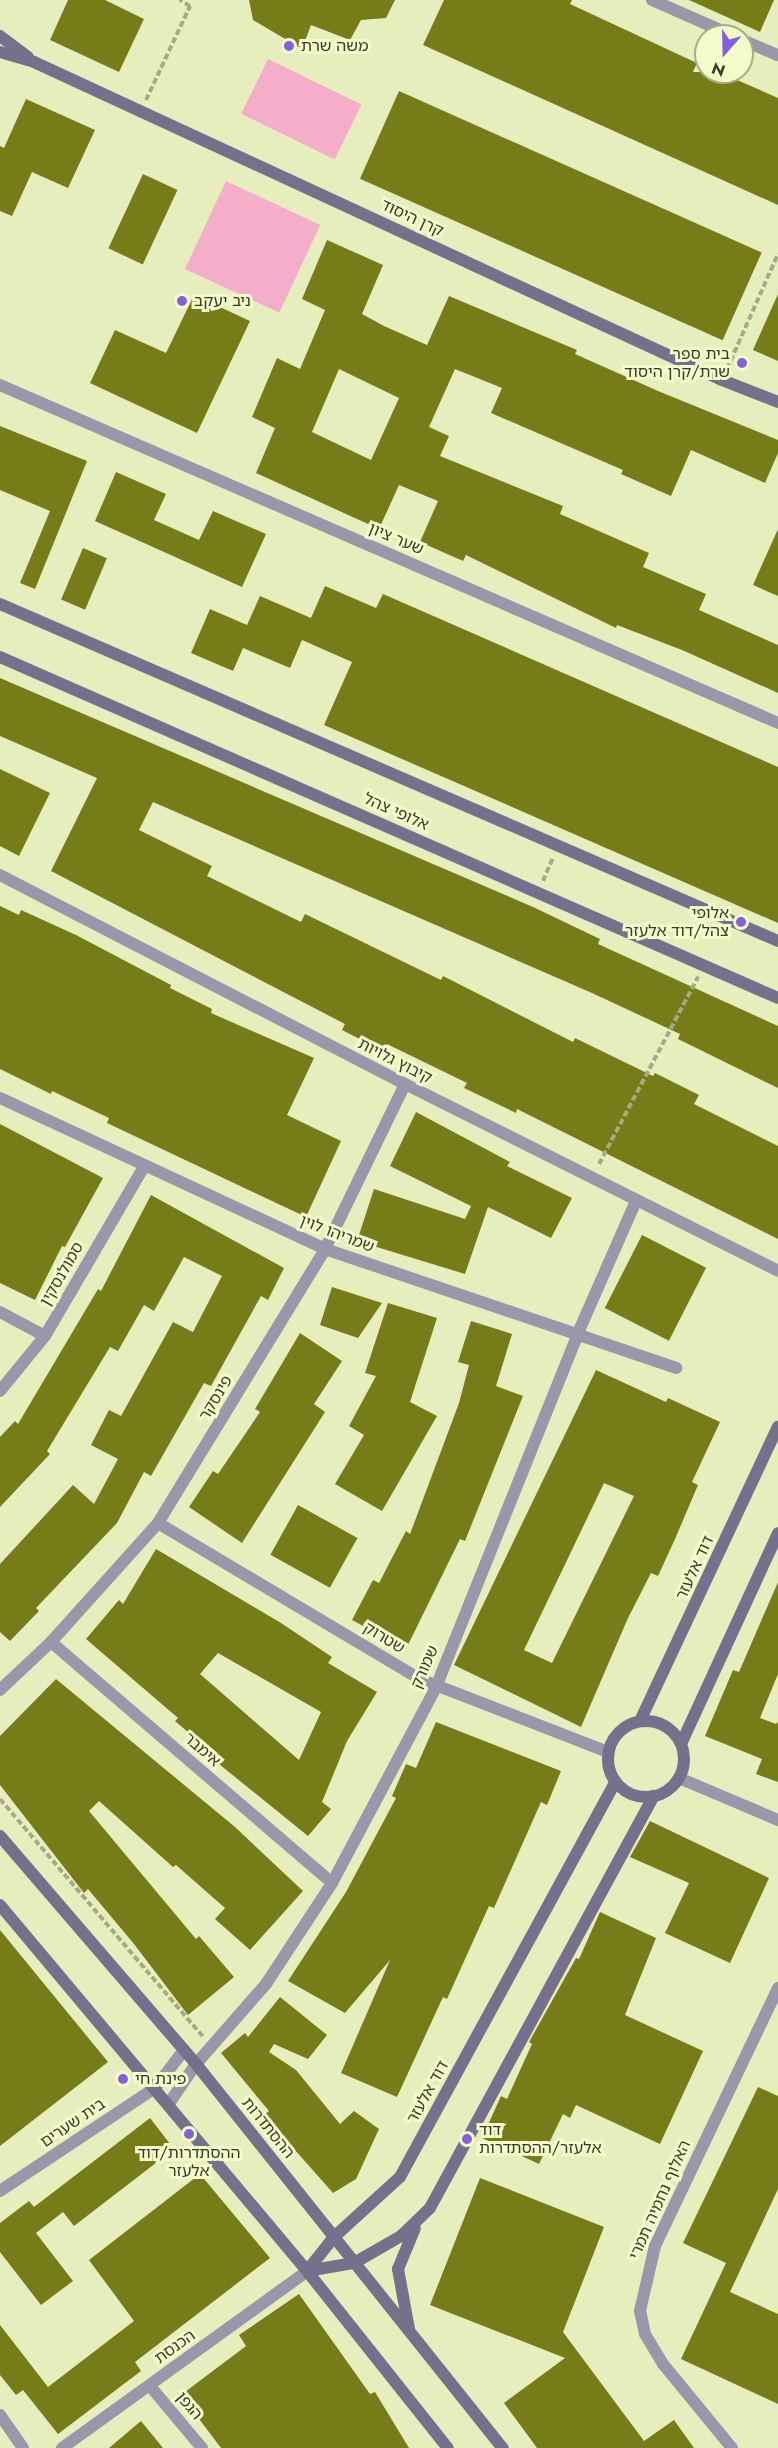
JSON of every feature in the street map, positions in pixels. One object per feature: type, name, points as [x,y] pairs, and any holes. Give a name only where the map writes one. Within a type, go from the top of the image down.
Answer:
[{"type":"street","points":[[652,0],[707,24]]},
{"type":"street","name":"קרן היסוד","points":[[0,36],[34,62]]},
{"type":"street","points":[[754,44],[778,55]]},
{"type":"street","name":"קרן היסוד","points":[[0,52],[34,62],[722,380],[778,402]]},
{"type":"street","name":"שער ציון","points":[[0,385],[778,723]]},
{"type":"street","name":"אלופי צהל","points":[[0,604],[778,941]]},
{"type":"street","name":"אלופי צהל","points":[[0,657],[778,998]]},
{"type":"street","name":"קיבוץ גלויות","points":[[0,875],[405,1084],[778,1271]]},
{"type":"street","name":"פינסקר","points":[[0,1690],[51,1642],[158,1523],[325,1250],[405,1084]]},
{"type":"street","name":"שמריהו לוין","points":[[0,1098],[143,1168],[325,1250],[578,1333],[676,1368]]},
{"type":"street","name":"סמולנסקין","points":[[0,1391],[45,1336],[143,1168]]},
{"type":"street","name":"שמורק","points":[[168,2105],[196,2064],[266,1984],[332,1883],[436,1686],[578,1333],[636,1201]]},
{"type":"street","points":[[0,1312],[45,1336]]},
{"type":"street","name":"דוד אלעזר","points":[[640,1721],[778,1427]]},
{"type":"street","name":"שטרוק","points":[[158,1523],[436,1686],[608,1752]]},
{"type":"street","points":[[681,1744],[778,1533]]},
{"type":"street","name":"אימבר","points":[[51,1642],[332,1883]]},
{"type":"street","points":[[409,2330],[398,2269],[408,2236],[430,2208],[654,1796],[679,1778],[684,1755],[681,1744],[664,1726],[640,1721],[619,1732],[608,1752],[607,1763],[615,1782],[632,1795],[654,1796]]},
{"type":"street","points":[[679,1778],[778,1820]]},
{"type":"street","name":"דוד אלעזר","points":[[308,2271],[334,2237],[400,2176],[615,1782]]},
{"type":"street","name":"ההסתדרות","points":[[0,1836],[196,2064],[503,2448]]},
{"type":"street","points":[[0,1905],[308,2271],[448,2448]]},
{"type":"street","name":"האלוף נחמיה תמרי","points":[[732,2448],[663,2364],[645,2334],[640,2311],[655,2246],[778,1988]]},
{"type":"street","name":"בית שערים","points":[[0,2192],[155,2088],[184,2050]]},
{"type":"street","points":[[308,2271],[354,2263],[401,2235],[430,2208]]},
{"type":"street","name":"הכנסת","points":[[62,2448],[308,2271]]},
{"type":"street","name":"הגפן","points":[[150,2386],[202,2448]]},
{"type":"street","points":[[0,2415],[22,2448]]},
{"type":"path","points":[[141,111],[190,6],[180,0]]},
{"type":"path","points":[[722,380],[778,254]]},
{"type":"path","points":[[538,893],[558,845]]},
{"type":"path","points":[[591,1178],[704,966]]},
{"type":"path","points":[[0,1799],[211,2047]]},
{"type":"shaded area","points":[[268,59],[361,105],[335,159],[241,114]]},
{"type":"shaded area","points":[[226,181],[320,225],[279,313],[185,269]]},
{"type":"building","points":[[68,0],[105,0],[144,19],[119,72],[50,40]]},
{"type":"building","points":[[249,0],[395,0],[386,18],[361,20],[350,40],[311,25],[302,49],[253,20]]},
{"type":"building","points":[[444,0],[572,0],[570,4],[694,62],[694,84],[746,84],[778,98],[778,205],[423,45]]},
{"type":"building","points":[[689,0],[774,0],[760,32],[754,29],[754,24],[742,24]]},
{"type":"building","points":[[399,91],[762,252],[723,340],[360,179]]},
{"type":"building","points":[[26,99],[95,130],[68,188],[32,172],[12,216],[0,211],[0,146],[4,148]]},
{"type":"building","points":[[143,174],[177,190],[143,264],[108,248]]},
{"type":"building","points":[[327,240],[383,265],[362,314],[384,326],[427,345],[449,296],[577,350],[575,354],[658,391],[778,440],[778,453],[765,483],[691,450],[671,496],[621,474],[623,470],[491,413],[502,388],[455,369],[429,427],[449,436],[440,456],[563,506],[560,514],[649,553],[643,567],[706,594],[699,610],[778,645],[778,693],[682,650],[617,625],[616,628],[466,555],[463,561],[420,542],[438,501],[399,485],[379,529],[256,473],[275,428],[252,417],[277,358],[300,369],[325,310],[302,299]],"holes":[[[339,369],[399,398],[371,460],[312,432]]]},
{"type":"building","points":[[778,294],[778,361],[753,350]]},
{"type":"building","points":[[194,295],[250,321],[197,433],[90,383],[115,330],[166,353]]},
{"type":"building","points":[[0,426],[87,461],[35,589],[20,583],[50,511],[0,490]]},
{"type":"building","points":[[116,472],[166,494],[154,520],[199,540],[213,511],[266,534],[242,587],[95,521]]},
{"type":"building","points":[[778,529],[778,596],[753,585]]},
{"type":"building","points":[[83,548],[107,558],[85,610],[61,600]]},
{"type":"building","points":[[325,586],[376,608],[383,594],[778,767],[778,923],[324,725],[352,662],[302,640],[290,668],[243,648],[233,671],[191,653],[210,609],[247,625],[260,596],[311,618]]},
{"type":"building","points":[[0,678],[533,907],[600,939],[598,944],[778,1026],[778,1088],[678,1039],[680,1034],[592,993],[153,802],[139,830],[212,866],[207,876],[301,922],[305,914],[441,980],[443,976],[573,1042],[575,1038],[653,1076],[655,1073],[699,1095],[694,1104],[778,1146],[778,1239],[517,1109],[516,1113],[464,1088],[467,1083],[387,1044],[383,1051],[342,1030],[345,1024],[51,871],[97,778],[0,736]]},
{"type":"building","points":[[0,769],[50,793],[19,856],[0,846]]},
{"type":"building","points":[[0,906],[19,915],[21,910],[76,935],[171,985],[170,988],[212,1009],[211,1013],[314,1058],[287,1115],[341,1141],[306,1217],[107,1123],[109,1118],[52,1091],[51,1094],[0,1069]]},
{"type":"building","points":[[416,1112],[510,1162],[507,1166],[572,1198],[551,1238],[488,1207],[465,1274],[357,1241],[374,1189],[465,1219],[471,1206],[390,1166]]},
{"type":"building","points":[[0,1124],[103,1178],[65,1247],[62,1246],[35,1300],[0,1283]]},
{"type":"building","points":[[151,1195],[284,1268],[268,1300],[261,1296],[211,1386],[204,1383],[151,1476],[144,1472],[117,1523],[36,1608],[39,1611],[10,1641],[0,1632],[0,1564],[73,1485],[94,1504],[118,1459],[91,1445],[109,1410],[121,1416],[173,1322],[193,1332],[222,1276],[184,1257],[154,1311],[144,1305],[118,1351],[110,1347],[47,1451],[50,1454],[0,1507],[0,1437],[15,1421],[18,1424],[98,1289],[101,1291]]},
{"type":"building","points":[[642,1235],[706,1268],[669,1341],[605,1308]]},
{"type":"building","points":[[332,1287],[382,1303],[358,1338],[320,1325]]},
{"type":"building","points":[[388,1303],[437,1318],[410,1402],[437,1416],[382,1511],[335,1484],[364,1435],[349,1426],[376,1376],[365,1373]]},
{"type":"building","points":[[471,1321],[512,1334],[496,1386],[523,1396],[465,1541],[460,1539],[406,1649],[352,1620],[373,1580],[379,1583],[406,1531],[410,1534],[459,1403],[469,1365],[458,1362]]},
{"type":"building","points":[[300,1333],[342,1361],[314,1404],[325,1412],[242,1543],[189,1507],[213,1471],[218,1474],[260,1412],[255,1409]]},
{"type":"building","points":[[596,1370],[666,1402],[668,1398],[720,1422],[692,1482],[698,1485],[675,1539],[658,1576],[651,1573],[628,1618],[581,1727],[454,1665]],"holes":[[[604,1483],[634,1496],[552,1663],[524,1650]]]},
{"type":"building","points":[[298,1505],[357,1538],[330,1588],[270,1555]]},
{"type":"building","points":[[156,1549],[281,1623],[332,1657],[328,1663],[377,1692],[347,1741],[322,1802],[331,1809],[308,1836],[214,1760],[217,1757],[175,1721],[178,1718],[86,1639],[119,1600],[123,1604]],"holes":[[[218,1653],[321,1712],[299,1760],[200,1674]]]},
{"type":"building","points":[[778,1582],[778,1674],[760,1718],[776,1724],[778,1722],[778,1782],[756,1774],[762,1759],[705,1736],[733,1670],[739,1672]]},
{"type":"building","points":[[56,1679],[235,1827],[303,1891],[250,1950],[215,1919],[225,1908],[176,1865],[173,1867],[99,1801],[89,1811],[196,1939],[199,1936],[234,1977],[188,2015],[134,1944],[88,1889],[84,1893],[0,1785],[0,1736]]},
{"type":"building","points":[[436,1722],[561,1771],[547,1805],[541,1802],[494,1908],[489,1906],[447,1999],[443,1997],[397,2097],[341,2073],[390,1960],[345,2013],[288,1981],[346,1892],[396,1798],[392,1796],[406,1764],[416,1768]]},
{"type":"building","points":[[650,1821],[769,1878],[730,1963],[665,1933],[689,1883],[630,1857]]},
{"type":"building","points":[[600,1912],[656,1938],[625,2015],[703,2051],[660,2144],[576,2105],[570,2118],[563,2114],[539,2164],[482,2138],[501,2096],[507,2099],[532,2044],[529,2042],[576,1958],[579,1959]]},
{"type":"building","points":[[0,1930],[108,2062],[0,2146]]},
{"type":"building","points":[[280,1997],[327,2035],[308,2059],[274,2044],[269,2052],[296,2070],[340,2124],[354,2111],[379,2129],[356,2179],[333,2193],[264,2115],[269,2111],[221,2053],[245,2033],[248,2037]]},
{"type":"building","points":[[758,2087],[778,2096],[778,2189],[730,2292],[778,2314],[778,2404],[681,2359],[726,2263],[683,2243]]},
{"type":"building","points":[[150,2118],[174,2149],[74,2226],[63,2212],[36,2233],[73,2281],[41,2305],[0,2252],[0,2223],[29,2201],[34,2207]]},
{"type":"building","points":[[200,2174],[270,2258],[135,2362],[141,2371],[58,2434],[23,2390],[16,2395],[0,2375],[0,2325],[48,2387],[134,2321],[89,2260]]},
{"type":"building","points":[[480,2178],[604,2227],[563,2332],[644,2441],[674,2420],[694,2448],[537,2448],[504,2403],[565,2358],[430,2305]]},
{"type":"building","points":[[299,2294],[370,2394],[375,2392],[409,2448],[221,2448],[181,2395],[246,2346],[239,2335]]},
{"type":"building","points":[[141,2421],[163,2448],[109,2448]]},
{"type":"place","name":"משה שרת","points":[[289,46]]},
{"type":"place","name":"ניב יעקב","points":[[182,301]]},
{"type":"place","name":"בית ספר שרת/קרן היסוד","points":[[742,363]]},
{"type":"place","name":"אלופי צהל/דוד אלעזר","points":[[741,922]]},
{"type":"place","name":"פינת חי","points":[[123,2079]]},
{"type":"place","name":"ההסתדרות/דוד אלעזר","points":[[189,2134]]},
{"type":"place","name":"דוד אלעזר/ההסתדרות","points":[[467,2139]]}]
